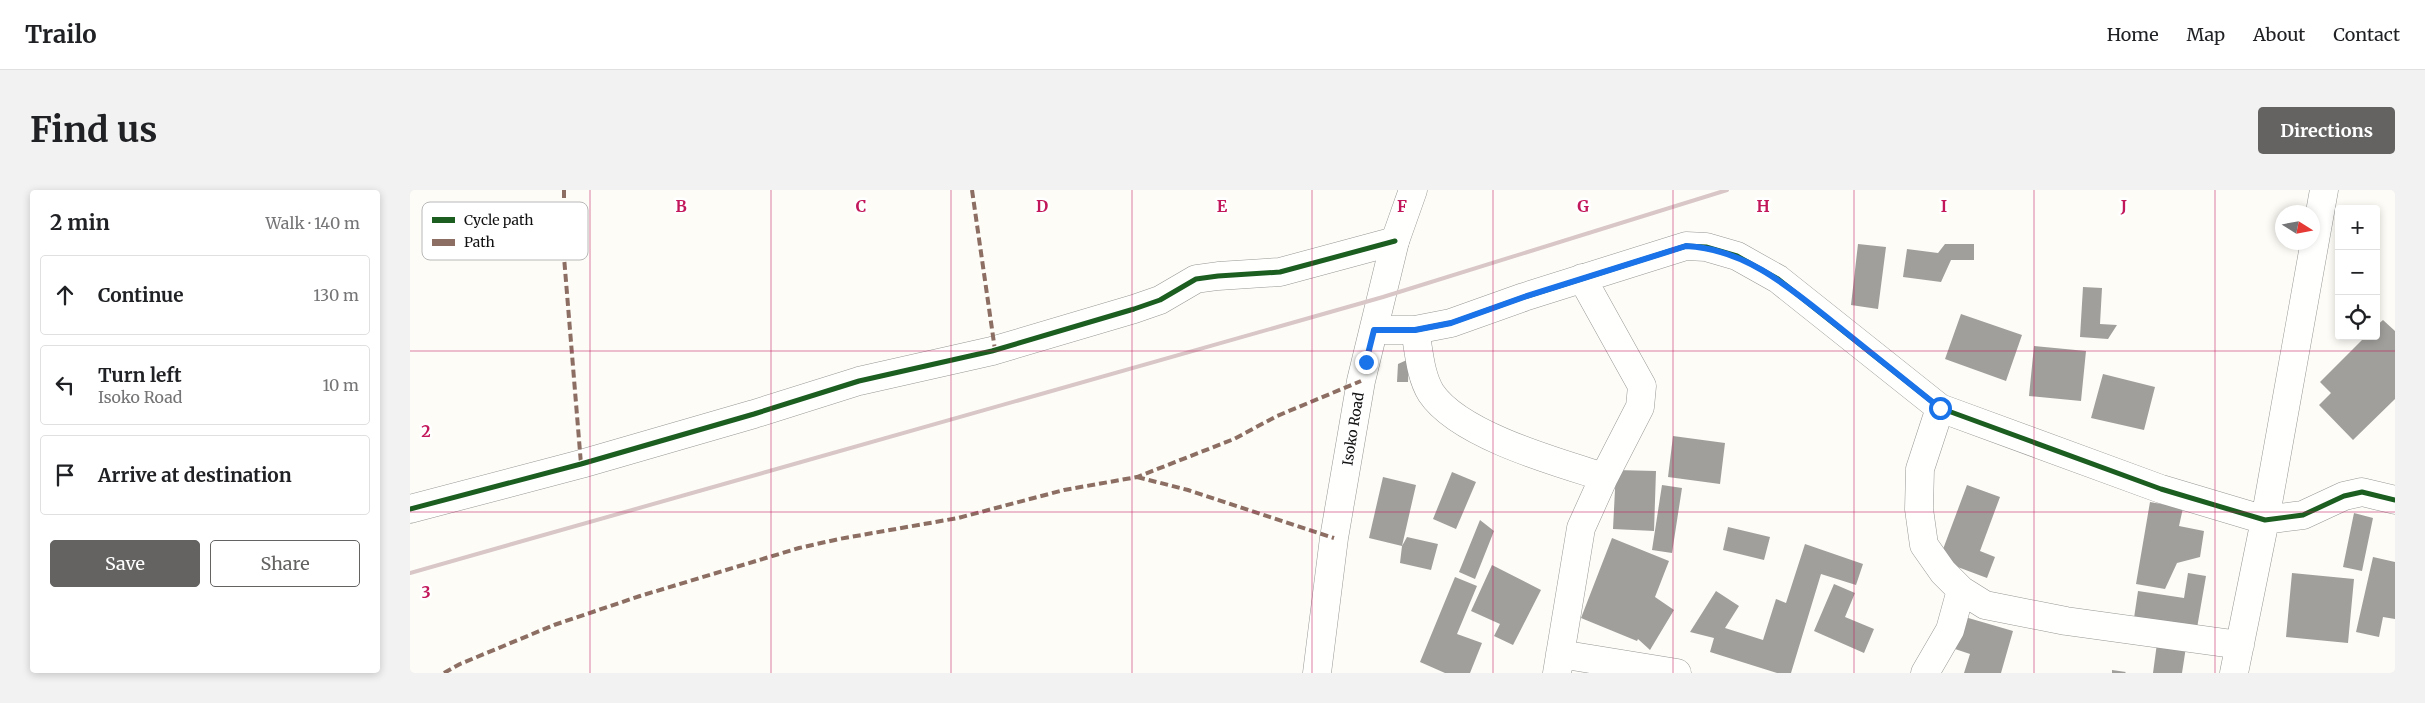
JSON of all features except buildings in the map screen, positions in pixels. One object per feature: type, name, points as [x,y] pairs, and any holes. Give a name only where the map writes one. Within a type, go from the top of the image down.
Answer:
[{"type":"street","name":"Isoko Road","points":[[1317,673],[1334,538],[1361,382],[1395,241],[1413,190]]},
{"type":"street","points":[[2234,673],[2265,520],[2324,190]]},
{"type":"street","points":[[410,510],[581,464],[754,414],[859,381],[992,351],[1160,300],[1196,279],[1280,272],[1395,241]]},
{"type":"street","points":[[1374,330],[1415,330],[1451,323],[1582,278],[1686,246],[1706,247],[1737,256],[1778,279],[1940,408],[2161,488],[2265,520],[2303,515],[2344,496],[2362,492],[2395,500]]},
{"type":"street","points":[[1582,278],[1642,386],[1640,407],[1604,477],[1581,528],[1558,663],[1677,673]]},
{"type":"street","points":[[1415,330],[1423,374],[1430,391],[1440,404],[1461,421],[1547,459],[1604,477]]},
{"type":"street","points":[[1940,408],[1920,469],[1919,509],[1924,545],[1943,572],[1961,590],[1985,605],[2066,622],[2240,645]]},
{"type":"street","points":[[1925,673],[1950,630],[1961,590]]},
{"type":"railway","points":[[410,573],[1383,297],[1727,190]]},
{"type":"marked path","points":[[564,190],[564,202]]},
{"type":"marked path","points":[[972,190],[995,350]]},
{"type":"marked path","points":[[564,260],[581,464]]},
{"type":"marked path","points":[[444,673],[460,664],[554,625],[640,596],[799,548],[958,518],[1064,490],[1137,477],[1234,439],[1277,416],[1361,381]]},
{"type":"marked path","points":[[1137,477],[1188,490],[1334,538]]},
{"type":"cycle path","points":[[410,509],[581,464],[754,414],[859,381],[992,351],[1160,300],[1196,279],[1280,272],[1395,241]]},
{"type":"cycle path","points":[[1374,330],[1415,330],[1451,323],[1524,297],[1686,246],[1706,247],[1737,256],[1778,279],[1940,408],[2161,489],[2265,520],[2303,515],[2344,496],[2362,492],[2395,500]]},
{"type":"route","points":[[1366,362],[1374,330],[1415,330],[1451,323],[1524,297],[1686,246],[1706,247],[1737,256],[1778,279],[1940,408]]}]
